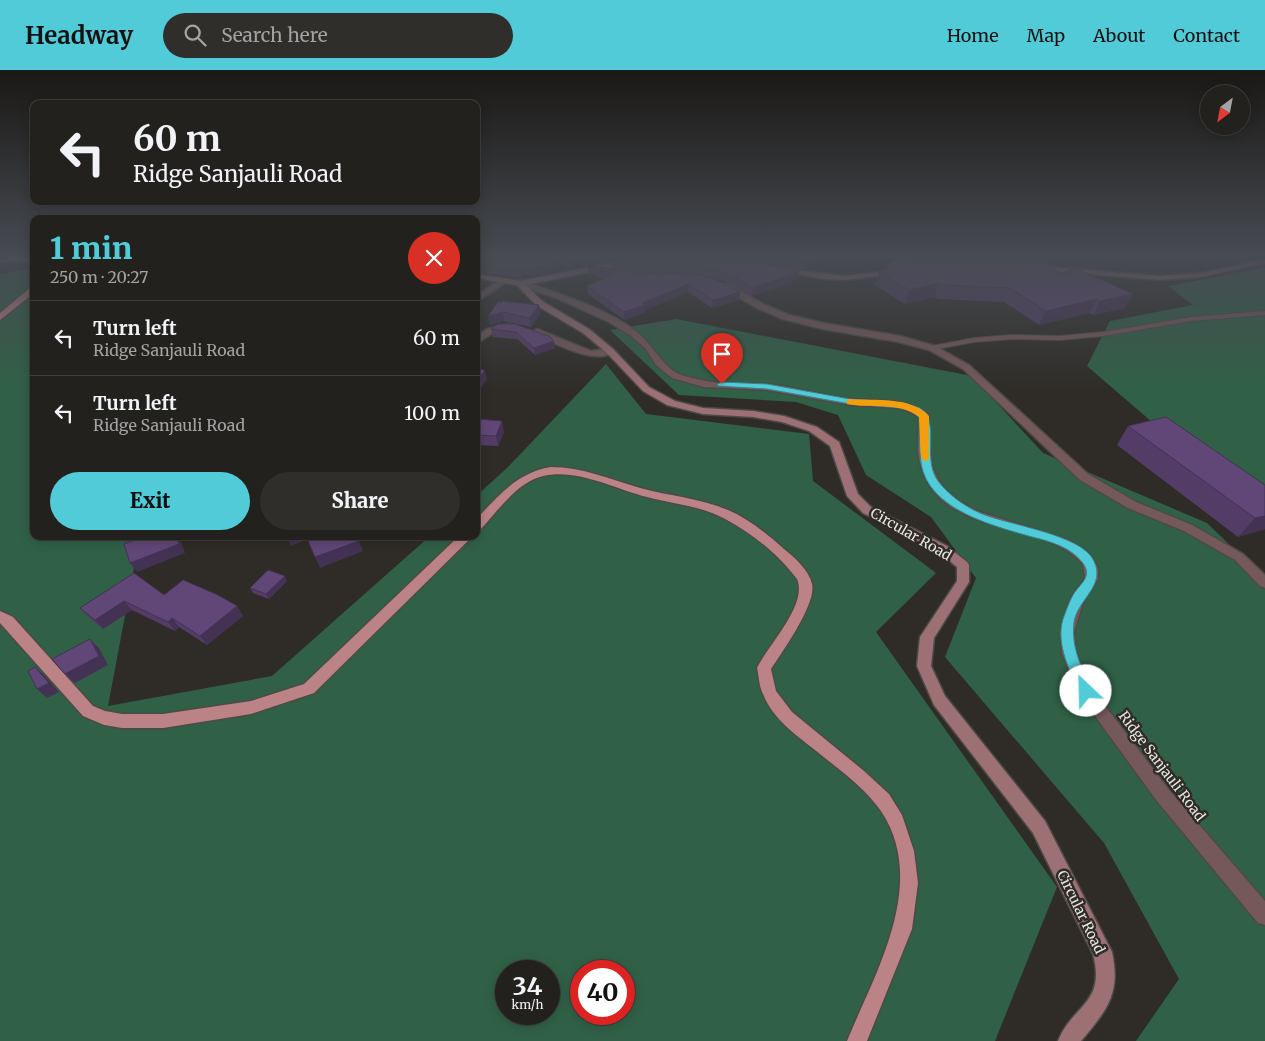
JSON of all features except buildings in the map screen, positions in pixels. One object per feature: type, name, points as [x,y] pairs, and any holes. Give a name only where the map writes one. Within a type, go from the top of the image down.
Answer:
[{"type":"main road","points":[[0,316],[20,300]]},
{"type":"main road","name":"Circular Road","points":[[536,300],[586,331],[610,350],[646,389],[671,403],[703,411],[753,414],[784,419],[813,429],[835,444],[853,496],[867,510],[943,549],[963,565],[963,582],[927,637],[924,666],[940,700],[1039,826],[1102,952],[1107,972],[1106,987],[1100,1000],[1068,1041]]},
{"type":"main road","points":[[480,523],[521,482],[538,473],[558,471],[580,474],[638,491],[723,512],[754,530],[799,570],[806,585],[803,604],[764,668],[770,693],[791,722],[841,762],[888,806],[898,827],[906,854],[910,884],[908,910],[903,929],[857,1041]]},
{"type":"main road","points":[[0,616],[8,621],[88,711],[97,717],[114,721],[143,722],[243,710],[264,705],[282,696],[309,689],[463,540]]},
{"type":"street","name":"Ridge Sanjauli Road","points":[[569,300],[612,320],[633,333],[649,347],[659,363],[675,376],[704,384],[767,387],[850,402],[904,405],[916,410],[924,416],[926,464],[932,481],[950,500],[976,515],[1007,526],[1053,538],[1074,548],[1088,561],[1092,576],[1088,586],[1079,596],[1068,622],[1069,653],[1086,691],[1193,833],[1265,916]]},
{"type":"street","points":[[750,300],[786,317],[823,326],[900,339],[932,348],[966,367],[1084,477],[1132,505],[1188,528],[1239,557],[1265,583]]},
{"type":"street","points":[[480,336],[493,329],[506,326],[524,328],[590,354],[610,350]]},
{"type":"lane","points":[[932,348],[974,340],[1060,338],[1103,334],[1191,319],[1265,313]]},
{"type":"green space","points":[[0,300],[30,300],[30,540],[139,540],[108,706],[272,676],[425,540],[480,540],[480,492],[507,468],[606,364],[646,414],[809,434],[813,481],[936,573],[876,632],[1057,887],[995,1041],[0,1041]]},
{"type":"green space","points":[[1187,300],[1265,300],[1265,502],[1152,422],[1087,366],[1110,321],[1193,305]]},
{"type":"green space","points":[[676,319],[972,376],[1043,453],[1207,523],[1265,579],[1265,1041],[1136,1041],[1179,979],[1104,843],[945,657],[976,578],[931,517],[866,475],[838,415],[796,402],[679,395],[610,330]]},
{"type":"slow traffic","points":[[850,402],[904,405],[916,410],[924,416],[925,458]]},
{"type":"route","points":[[722,384],[767,387],[850,402],[904,405],[924,416],[926,464],[932,481],[950,500],[976,515],[1007,526],[1053,538],[1074,548],[1088,561],[1092,576],[1088,586],[1079,596],[1068,622],[1069,653],[1086,691]]}]
